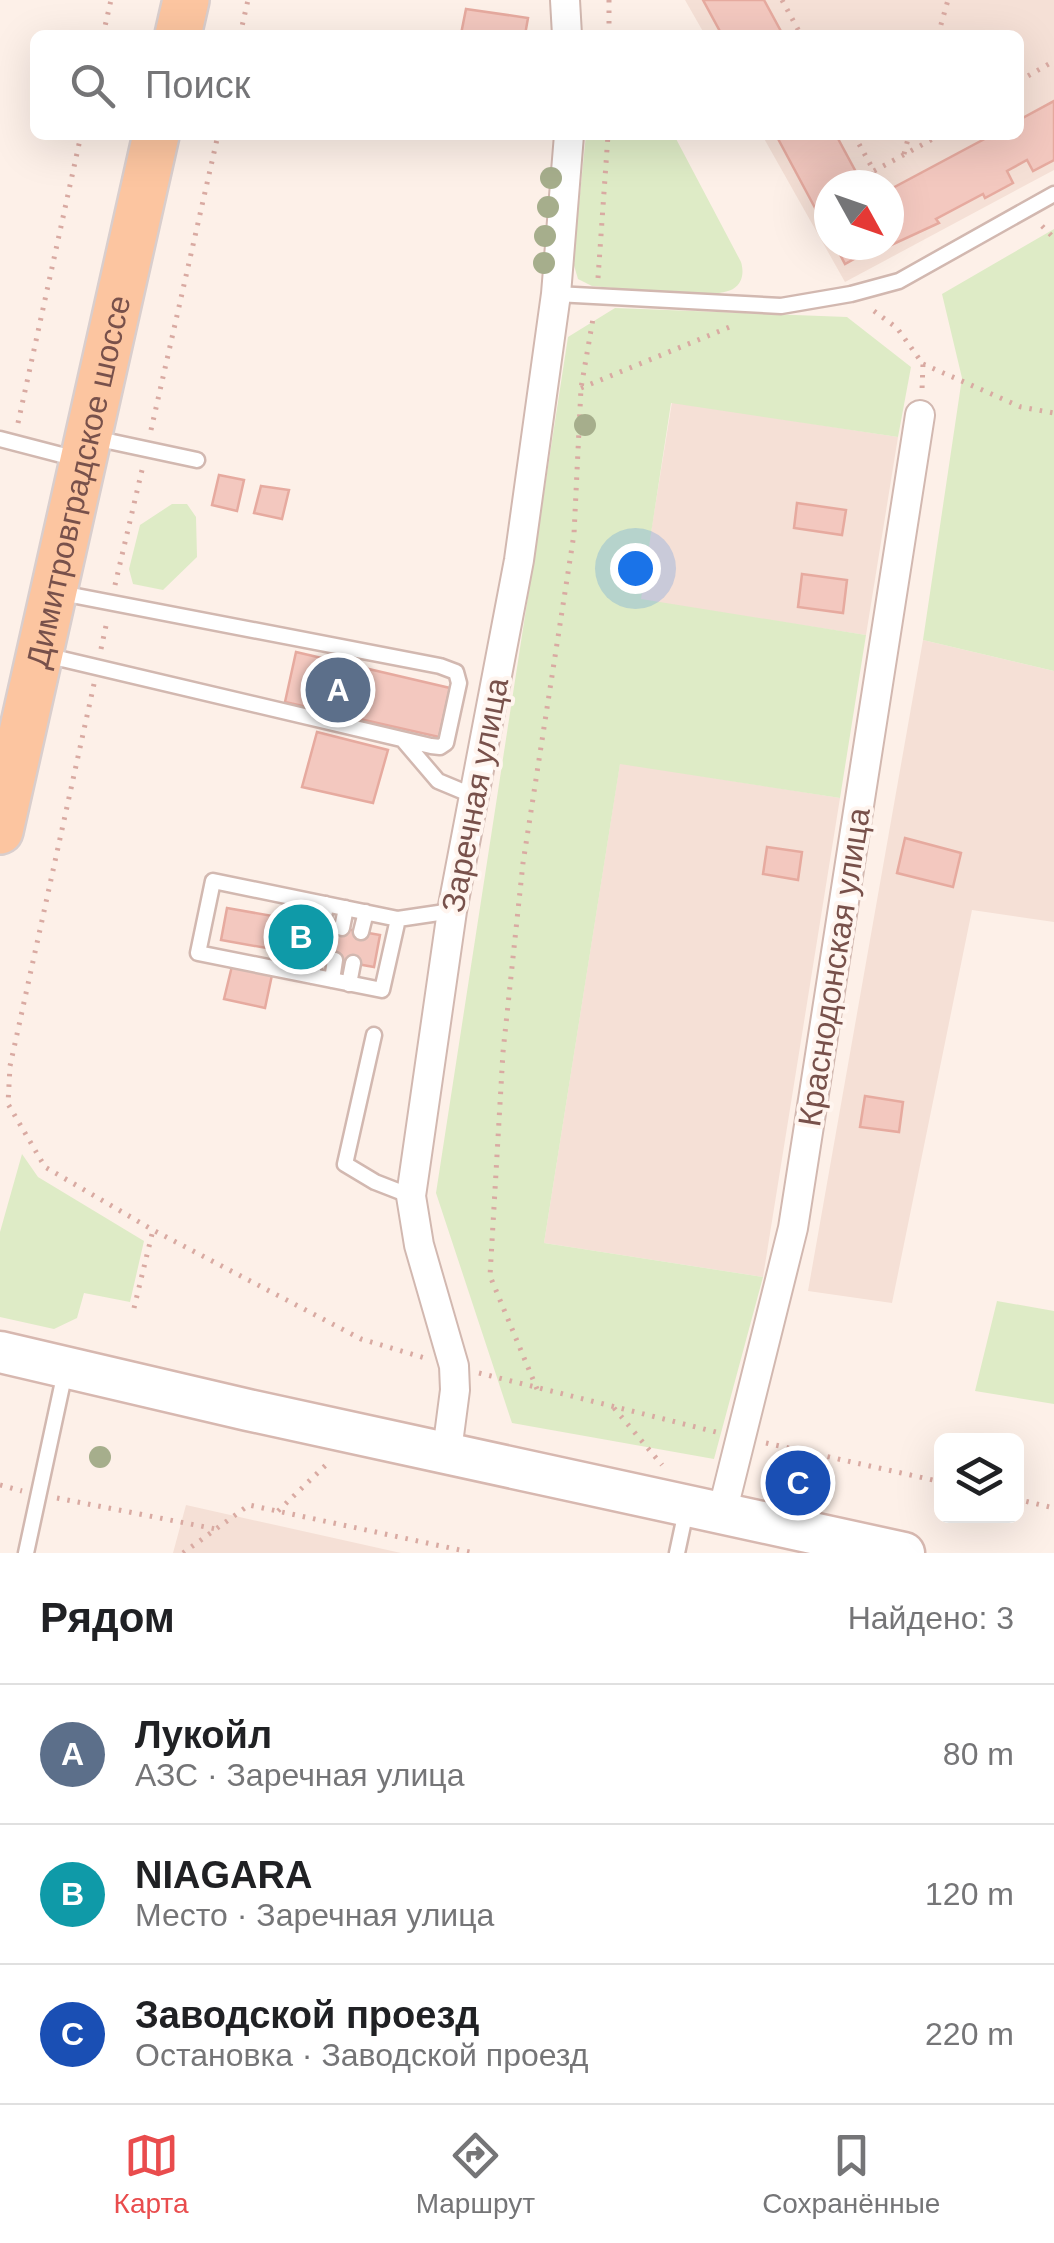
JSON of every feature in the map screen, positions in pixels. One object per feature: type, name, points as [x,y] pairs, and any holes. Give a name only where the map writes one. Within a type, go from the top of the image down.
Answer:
[{"type":"main road","points":[[179,30],[186,0]]},
{"type":"main road","name":"Димитровградское шоссе","points":[[0,832],[155,140]]},
{"type":"main road","points":[[0,1352],[904,1553]]},
{"type":"street","points":[[565,0],[567,30]]},
{"type":"street","name":"Заречная улица","points":[[447,1451],[454,1366],[419,1245],[411,1196],[452,911],[519,560],[556,294],[568,140]]},
{"type":"street","name":"Краснодонская улица","points":[[704,1509],[793,1228],[920,416]]},
{"type":"lane","points":[[556,294],[781,306],[851,294],[900,281],[1054,194]]},
{"type":"lane","points":[[7,440],[197,460]]},
{"type":"lane","points":[[40,654],[402,739],[440,747],[446,743],[459,682],[456,672],[330,642],[54,592]]},
{"type":"lane","points":[[402,739],[438,780],[474,796]]},
{"type":"lane","points":[[398,919],[382,990],[198,953],[214,881],[398,919],[452,911]]},
{"type":"lane","points":[[323,924],[326,904]]},
{"type":"lane","points":[[342,928],[346,908]]},
{"type":"lane","points":[[361,932],[366,912]]},
{"type":"lane","points":[[312,976],[315,956]]},
{"type":"lane","points":[[332,980],[335,960]]},
{"type":"lane","points":[[349,984],[353,963]]},
{"type":"lane","points":[[374,1034],[345,1164],[374,1182],[411,1196]]},
{"type":"lane","points":[[26,1553],[66,1366]]},
{"type":"lane","points":[[677,1553],[704,1509]]},
{"type":"path","points":[[104,30],[111,0]]},
{"type":"path","points":[[241,30],[248,0]]},
{"type":"path","points":[[609,0],[609,30]]},
{"type":"path","points":[[782,0],[798,30]]},
{"type":"path","points":[[939,30],[948,0]]},
{"type":"path","points":[[1024,78],[1054,61]]},
{"type":"path","points":[[7,440],[81,140]]},
{"type":"path","points":[[537,1390],[490,1276],[503,1052],[523,863],[574,534],[581,388],[596,296],[608,140]]},
{"type":"path","points":[[857,140],[873,170]]},
{"type":"path","points":[[904,154],[908,140]]},
{"type":"path","points":[[876,170],[931,140]]},
{"type":"path","points":[[851,294],[897,328],[923,364],[1021,406],[1054,413]]},
{"type":"path","points":[[581,388],[781,306]]},
{"type":"path","points":[[920,416],[923,364]]},
{"type":"path","points":[[134,1308],[153,1230]]},
{"type":"path","points":[[613,1408],[667,1470]]},
{"type":"path","points":[[278,1511],[358,1434]]},
{"type":"path","points":[[0,1485],[216,1529]]},
{"type":"path","points":[[1024,1502],[1054,1508]]},
{"type":"path","points":[[183,1553],[249,1505],[474,1553]]},
{"type":"shaded area","points":[[685,0],[1054,0],[1054,170],[904,250],[904,170],[814,170],[814,227],[765,140],[1024,140],[1024,30],[702,30]]},
{"type":"shaded area","points":[[833,260],[886,260],[845,282]]},
{"type":"shaded area","points":[[672,402],[898,437],[866,635],[640,600]]},
{"type":"shaded area","points":[[923,640],[1054,671],[1054,922],[972,910],[892,1303],[808,1291]]},
{"type":"shaded area","points":[[620,763],[840,798],[763,1277],[544,1243]]},
{"type":"shaded area","points":[[186,1505],[401,1553],[173,1553]]},
{"type":"green space","points":[[585,140],[677,140],[741,262],[742,277],[733,289],[706,294],[592,286],[578,279],[573,262]]},
{"type":"green space","points":[[1054,229],[1054,671],[923,640],[962,378],[942,294]]},
{"type":"green space","points":[[615,308],[847,317],[911,367],[898,437],[671,403],[641,599],[866,635],[840,798],[620,764],[544,1243],[763,1277],[714,1459],[512,1423],[436,1193],[568,337]]},
{"type":"green space","points":[[172,504],[187,504],[196,517],[197,557],[163,590],[133,584],[129,569],[140,525]]},
{"type":"green space","points":[[22,1154],[38,1177],[144,1241],[130,1302],[84,1293],[77,1318],[54,1329],[0,1317],[0,1232]]},
{"type":"green space","points":[[997,1301],[1054,1311],[1054,1404],[975,1391]]},
{"type":"building","points":[[703,0],[764,0],[780,30],[719,30]]},
{"type":"building","points":[[466,9],[528,18],[526,30],[462,30]]},
{"type":"building","points":[[1054,101],[1054,160],[1033,171],[1027,160],[1007,171],[1013,183],[985,198],[983,194],[936,219],[939,223],[904,239],[904,182],[983,140],[1024,140],[1024,117]]},
{"type":"building","points":[[779,140],[839,140],[855,170],[814,170],[814,206]]},
{"type":"building","points":[[219,475],[244,480],[237,511],[212,505]]},
{"type":"building","points":[[261,486],[289,490],[282,519],[254,513]]},
{"type":"building","points":[[797,503],[846,510],[842,535],[794,528]]},
{"type":"building","points":[[802,574],[847,580],[843,613],[798,607]]},
{"type":"building","points":[[296,652],[450,688],[439,737],[285,702]]},
{"type":"building","points":[[317,732],[388,750],[373,803],[302,787]]},
{"type":"building","points":[[905,838],[961,853],[953,887],[897,873]]},
{"type":"building","points":[[767,847],[802,852],[798,880],[763,874]]},
{"type":"building","points":[[227,908],[380,935],[374,967],[221,940]]},
{"type":"building","points":[[232,966],[272,975],[265,1008],[224,999]]},
{"type":"building","points":[[865,1096],[903,1102],[899,1132],[860,1127]]},
{"type":"place","name":"Лукойл","points":[[338,690]]},
{"type":"place","name":"NIAGARA","points":[[301,937]]},
{"type":"place","name":"Заводской проезд","points":[[798,1483]]}]
